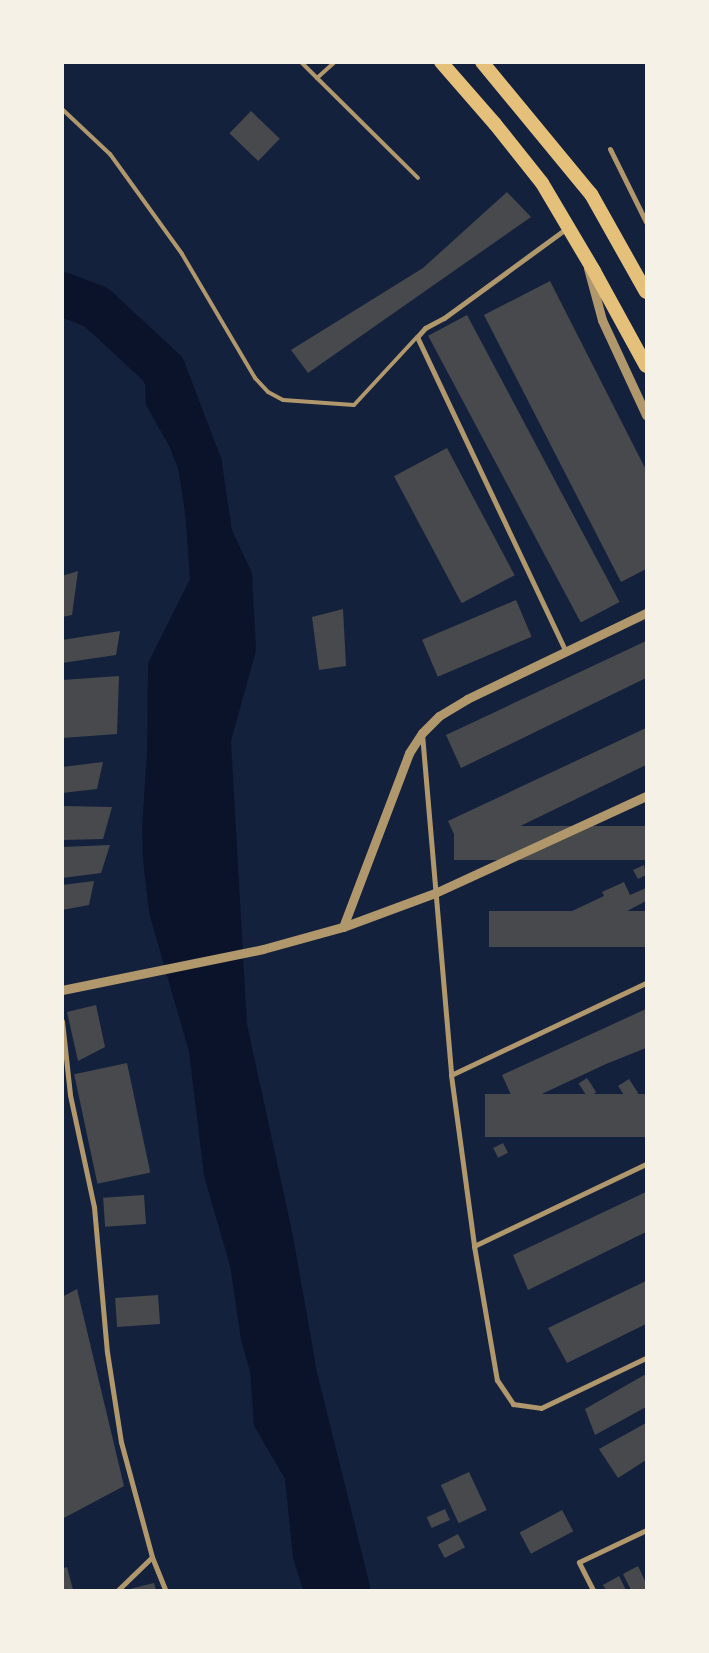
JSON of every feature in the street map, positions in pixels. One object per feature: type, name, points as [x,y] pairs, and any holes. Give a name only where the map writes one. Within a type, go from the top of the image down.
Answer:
[{"type":"highway","points":[[441,62],[523,158],[569,227],[646,366]]},
{"type":"highway","points":[[482,62],[591,194],[646,292]]},
{"type":"street","points":[[610,149],[646,222]]},
{"type":"street","points":[[566,652],[417,337],[425,328],[444,318],[569,227]]},
{"type":"street","points":[[583,251],[602,320],[646,415]]},
{"type":"street","points":[[343,927],[408,753],[422,733],[439,716],[467,698],[646,613]]},
{"type":"street","points":[[422,733],[451,1075],[474,1246],[497,1380],[513,1404],[541,1408],[646,1358]]},
{"type":"street","points":[[62,990],[263,949],[343,927],[435,893],[646,796]]},
{"type":"street","points":[[451,1075],[646,983]]},
{"type":"street","points":[[62,1021],[70,1095],[94,1207],[107,1352],[120,1433],[152,1557],[165,1590]]},
{"type":"street","points":[[474,1246],[646,1164]]},
{"type":"street","points":[[593,1590],[579,1562],[646,1530]]},
{"type":"street","points":[[118,1590],[152,1557]]},
{"type":"lane","points":[[301,62],[418,178]]},
{"type":"lane","points":[[317,78],[335,62]]},
{"type":"lane","points":[[62,109],[110,154],[121,169],[182,254],[255,378],[268,392],[283,400],[354,405],[417,337]]},
{"type":"water","points":[[62,296],[103,330],[131,328],[164,390],[190,449],[213,489],[252,573],[256,651],[231,741],[247,1024],[293,1236],[317,1372],[371,1590],[303,1590],[293,1558],[285,1479],[254,1426],[250,1372],[241,1340],[230,1266],[204,1176],[189,1052],[149,913],[143,860],[142,826],[147,752],[148,663],[190,579],[182,469],[146,405],[145,384],[128,355],[85,323],[63,314]]},
{"type":"building","points":[[251,111],[280,139],[258,161],[229,133]]},
{"type":"building","points":[[507,192],[531,217],[308,373],[291,350],[423,268]]},
{"type":"building","points":[[550,281],[646,470],[646,569],[621,582],[484,315]]},
{"type":"building","points":[[467,315],[620,602],[581,623],[428,336]]},
{"type":"building","points":[[447,448],[515,575],[462,603],[394,476]]},
{"type":"building","points":[[78,571],[72,615],[62,617],[62,576]]},
{"type":"building","points":[[516,600],[532,637],[438,677],[422,640]]},
{"type":"building","points":[[343,609],[346,666],[319,670],[312,617]]},
{"type":"building","points":[[120,631],[116,655],[62,663],[62,640]]},
{"type":"building","points":[[646,641],[646,678],[461,768],[446,735]]},
{"type":"building","points":[[119,676],[117,734],[62,738],[62,680]]},
{"type":"building","points":[[646,728],[646,765],[463,854],[448,821]]},
{"type":"building","points":[[103,762],[97,789],[62,793],[62,767]]},
{"type":"building","points":[[62,806],[112,807],[103,839],[62,840]]},
{"type":"building","points":[[454,826],[646,826],[646,860],[454,860]]},
{"type":"building","points":[[110,845],[101,873],[62,878],[62,847]]},
{"type":"building","points":[[644,865],[646,875],[638,879],[633,870]]},
{"type":"building","points":[[94,881],[89,905],[62,910],[62,885]]},
{"type":"building","points":[[624,882],[630,895],[646,888],[646,901],[614,918],[616,922],[606,927],[603,920],[599,921],[601,925],[573,937],[564,918],[573,914],[572,911],[604,896],[602,892]]},
{"type":"building","points":[[489,911],[646,911],[646,947],[489,947]]},
{"type":"building","points":[[96,1005],[105,1047],[78,1061],[67,1012]]},
{"type":"building","points":[[646,1009],[646,1048],[606,1064],[516,1106],[502,1075]]},
{"type":"building","points":[[127,1063],[150,1173],[97,1184],[74,1074]]},
{"type":"building","points":[[587,1078],[596,1092],[588,1098],[579,1083]]},
{"type":"building","points":[[629,1079],[638,1093],[627,1100],[618,1086]]},
{"type":"building","points":[[485,1094],[646,1094],[646,1137],[485,1137]]},
{"type":"building","points":[[565,1094],[570,1103],[561,1108],[556,1099]]},
{"type":"building","points":[[564,1112],[568,1121],[557,1126],[553,1117]]},
{"type":"building","points":[[543,1123],[547,1132],[541,1136],[536,1126]]},
{"type":"building","points":[[503,1143],[508,1153],[498,1158],[493,1148]]},
{"type":"building","points":[[646,1192],[646,1232],[528,1290],[513,1255]]},
{"type":"building","points":[[144,1195],[146,1224],[105,1227],[103,1198]]},
{"type":"building","points":[[646,1281],[646,1324],[567,1363],[548,1328]]},
{"type":"building","points":[[77,1289],[124,1486],[62,1519],[62,1297]]},
{"type":"building","points":[[158,1295],[160,1324],[117,1327],[115,1298]]},
{"type":"building","points":[[646,1374],[646,1407],[595,1435],[585,1409]]},
{"type":"building","points":[[646,1423],[646,1460],[618,1478],[599,1449]]},
{"type":"building","points":[[469,1472],[487,1510],[459,1523],[441,1485]]},
{"type":"building","points":[[445,1509],[450,1520],[432,1528],[427,1517]]},
{"type":"building","points":[[562,1510],[573,1531],[531,1554],[520,1533]]},
{"type":"building","points":[[458,1534],[465,1547],[445,1558],[438,1545]]},
{"type":"building","points":[[638,1566],[646,1583],[646,1590],[631,1590],[623,1574]]},
{"type":"building","points":[[67,1567],[73,1590],[62,1590],[62,1569]]},
{"type":"building","points":[[619,1576],[626,1590],[606,1590],[603,1585]]},
{"type":"building","points":[[154,1583],[156,1590],[126,1590]]},
{"type":"waterway","points":[[62,294],[96,307],[164,370],[200,465],[209,525]]}]
